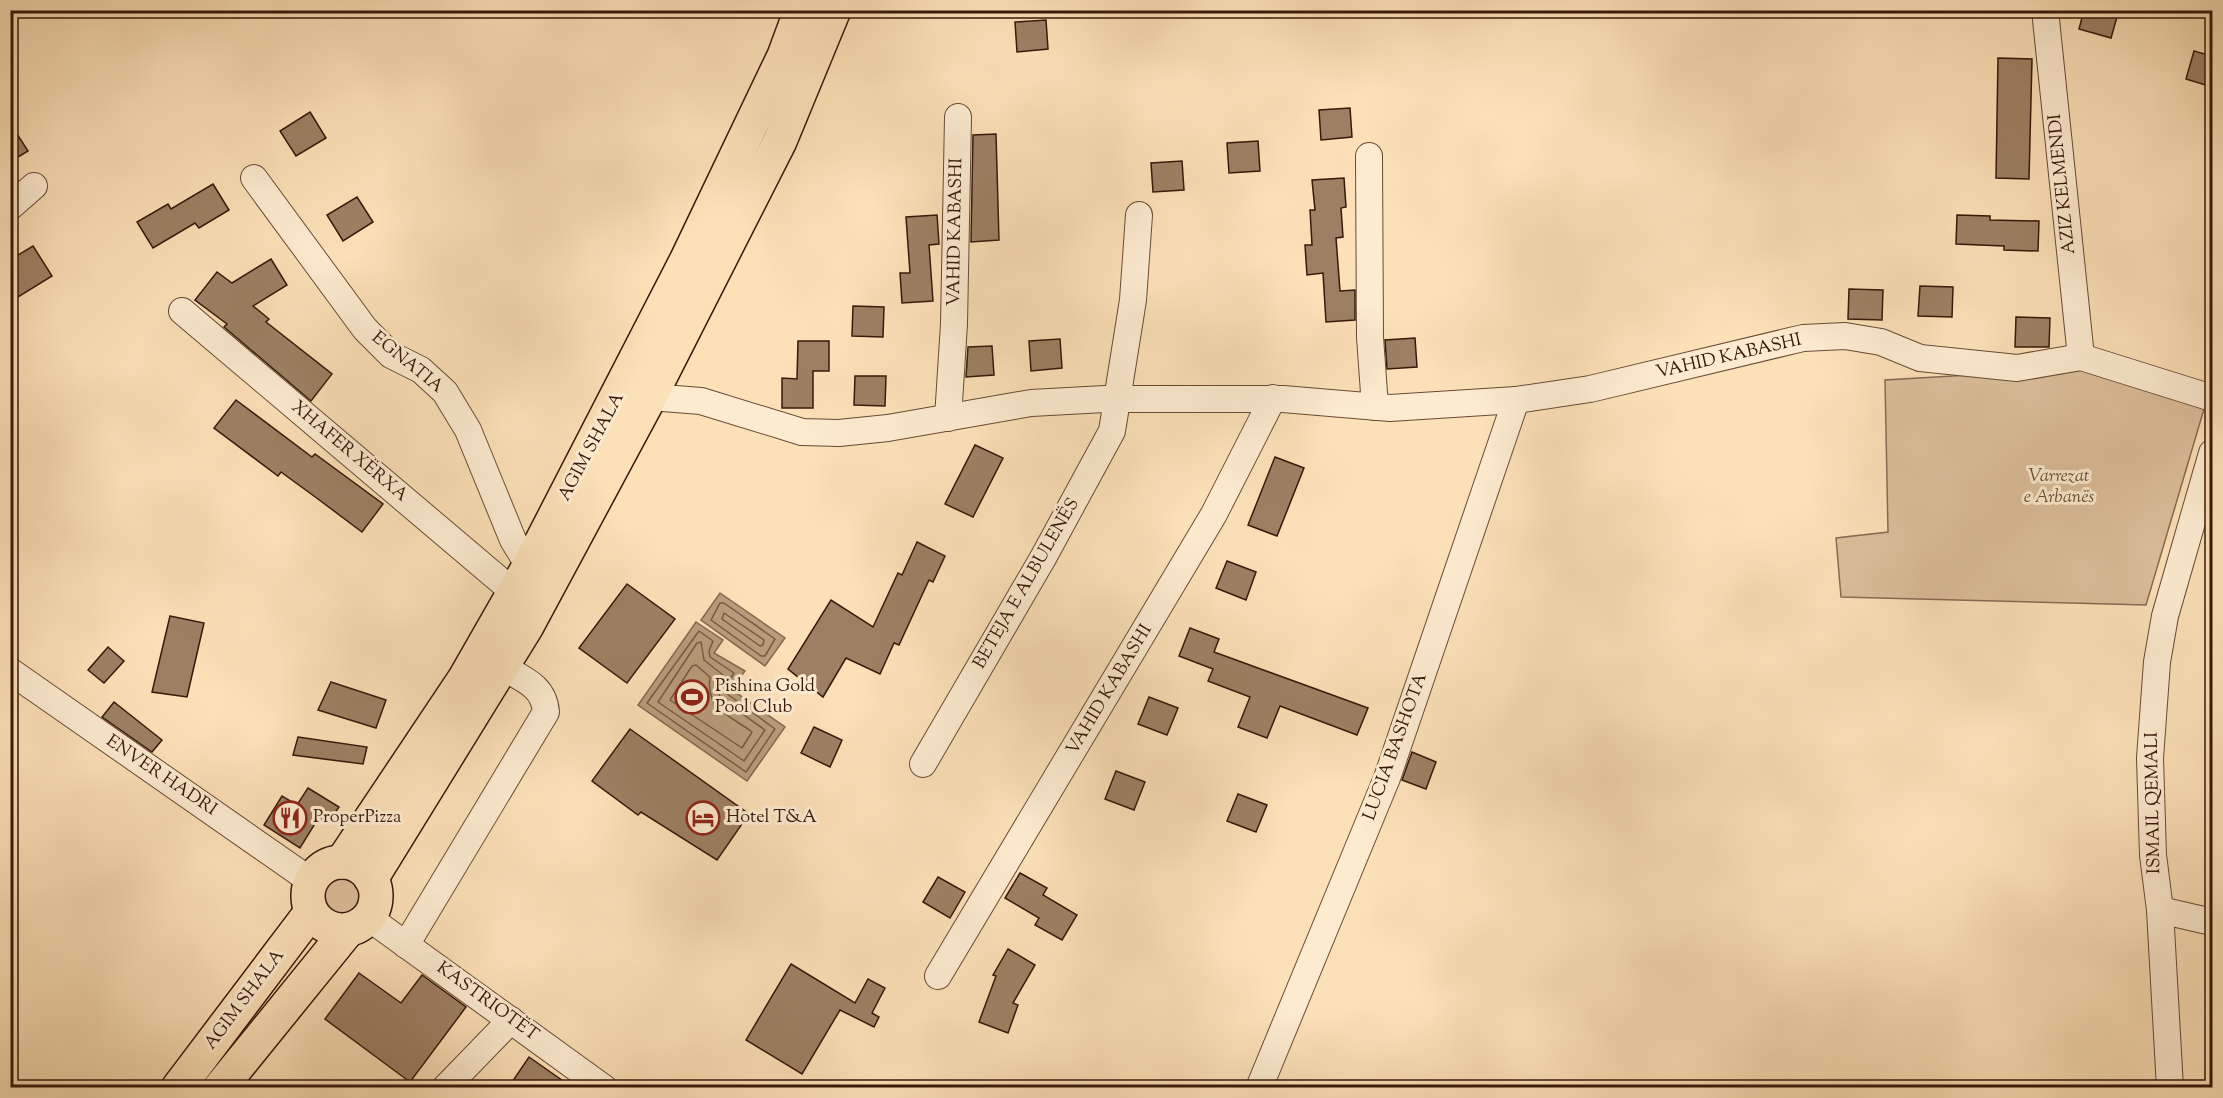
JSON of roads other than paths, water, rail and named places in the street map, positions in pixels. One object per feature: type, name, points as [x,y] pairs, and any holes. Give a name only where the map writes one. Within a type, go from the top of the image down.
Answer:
[{"type":"main road","name":"AGIM SHALA","points":[[178,1088],[311,897],[319,870],[342,862],[465,678],[522,580],[686,261],[784,56],[801,10]]},
{"type":"main road","name":"AGIM SHALA","points":[[220,1088],[358,924],[376,897],[371,879],[527,626],[650,397],[780,141],[834,10]]},
{"type":"main road","points":[[342,862],[361,868],[371,879]]},
{"type":"main road","points":[[311,897],[327,927],[358,924]]},
{"type":"street","name":"AZIZ KELMENDI","points":[[2045,10],[2081,357]]},
{"type":"street","name":"VAHID KABASHI","points":[[948,418],[954,324],[958,117]]},
{"type":"street","points":[[1369,156],[1370,337],[1375,407]]},
{"type":"street","name":"EGNATIA","points":[[254,178],[365,329],[391,355],[421,370],[445,392],[468,430],[513,540],[522,580]]},
{"type":"street","points":[[10,207],[33,186]]},
{"type":"street","name":"BETEJA E ALBULENËS","points":[[923,764],[1043,558],[1112,431],[1133,300],[1139,215]]},
{"type":"street","name":"XHAFER XËRXA","points":[[182,311],[522,580]]},
{"type":"street","name":"VAHID KABASHI","points":[[650,397],[701,401],[802,432],[839,433],[948,418],[1031,402],[1273,398],[1390,408],[1516,400],[1627,382],[1698,362],[1803,338],[1845,336],[1881,342],[1920,358],[2017,368],[2081,357],[2212,398]]},
{"type":"street","name":"VAHID KABASHI","points":[[938,976],[1214,514],[1273,398]]},
{"type":"street","name":"LUCIA BASHOTA","points":[[1258,1088],[1387,778],[1516,400]]},
{"type":"street","name":"ISMAIL QEMALI","points":[[2170,1088],[2160,910],[2153,855],[2150,758],[2157,662],[2165,616],[2212,453]]},
{"type":"street","points":[[406,945],[546,712],[545,698],[537,688],[502,667]]},
{"type":"street","name":"ENVER HADRI","points":[[10,671],[311,897]]},
{"type":"street","points":[[2160,910],[2212,922]]},
{"type":"street","name":"KASTRIOTËT","points":[[358,924],[406,945],[604,1088]]},
{"type":"street","points":[[445,1088],[512,1020]]},
{"type":"water","points":[[720,593],[785,638],[765,666],[701,620]]},
{"type":"water","name":"Pishina Gold Pool Club","points":[[696,622],[723,640],[714,653],[745,671],[731,689],[785,727],[747,781],[638,705]]},
{"type":"place","name":"Pishina Gold Pool Club","points":[[692,697]]},
{"type":"place","name":"ProperPizza","points":[[290,818]]},
{"type":"place","name":"Hotel T&A","points":[[703,818]]},
{"type":"park label","name":"Varrezat e Arbanës","points":[[2059,487]]}]
